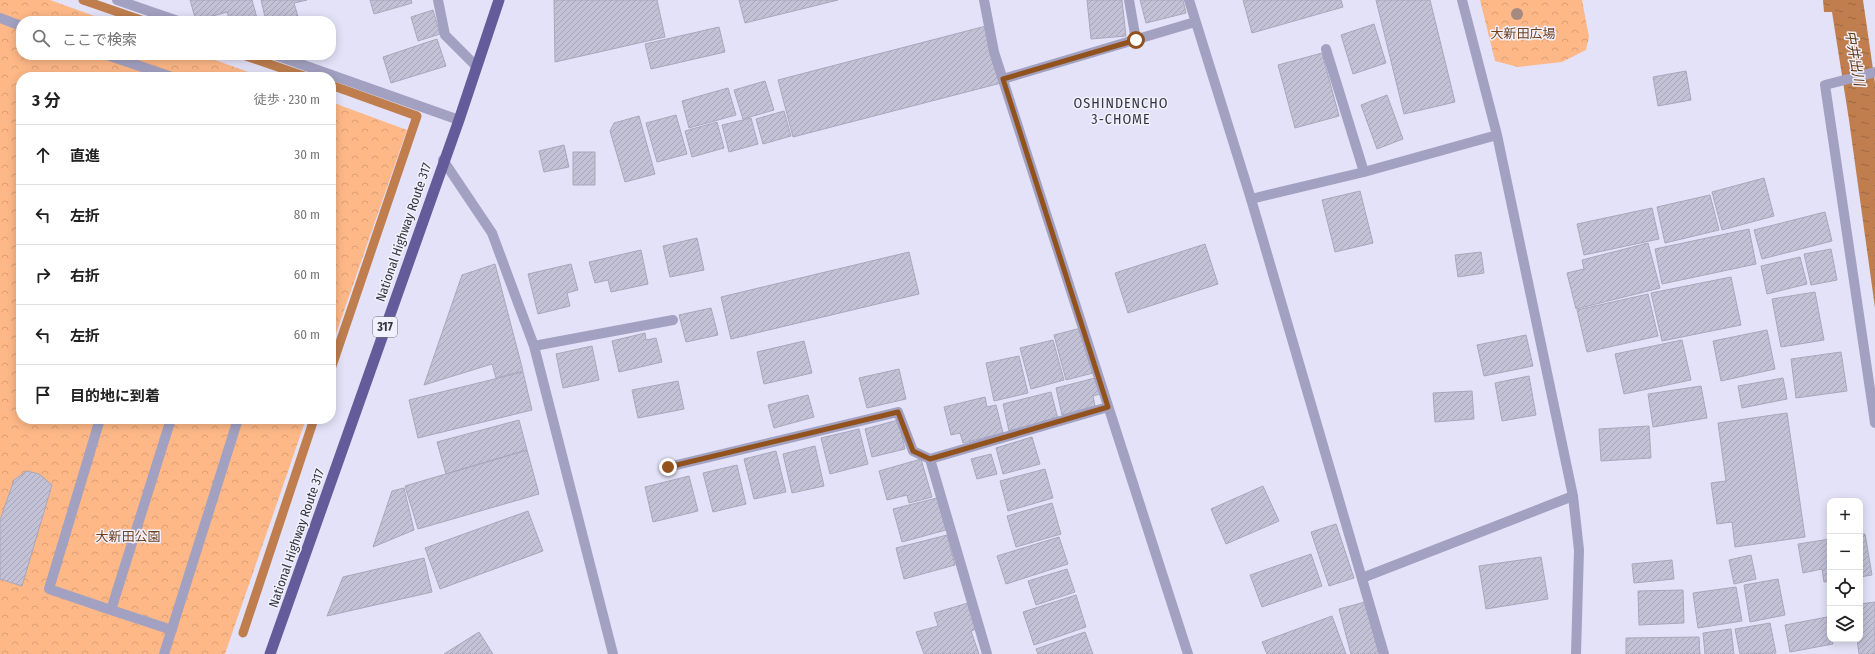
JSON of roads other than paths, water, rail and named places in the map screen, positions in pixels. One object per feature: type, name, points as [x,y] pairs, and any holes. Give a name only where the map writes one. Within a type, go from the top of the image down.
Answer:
[{"type":"highway","name":"National Highway Route 317","points":[[270,654],[459,120],[499,0]]},
{"type":"street","points":[[117,0],[163,16]]},
{"type":"street","points":[[438,0],[445,35],[476,66]]},
{"type":"street","points":[[984,0],[994,52],[1188,654]]},
{"type":"street","points":[[1129,0],[1136,40]]},
{"type":"street","points":[[1189,0],[1251,200],[1384,654]]},
{"type":"street","points":[[1462,0],[1497,135],[1573,496],[1579,550],[1576,654]]},
{"type":"street","points":[[0,18],[16,24]]},
{"type":"street","points":[[1003,79],[1195,22]]},
{"type":"street","points":[[1326,49],[1364,172]]},
{"type":"street","points":[[122,60],[157,72]]},
{"type":"street","points":[[289,60],[323,72]]},
{"type":"street","points":[[1873,72],[1838,80],[1825,85],[1875,423]]},
{"type":"street","points":[[336,77],[459,120]]},
{"type":"street","points":[[1251,200],[1364,172],[1497,135]]},
{"type":"street","points":[[444,160],[492,233],[534,346],[613,654]]},
{"type":"street","points":[[534,346],[673,320]]},
{"type":"street","points":[[668,467],[898,412],[913,451],[930,459],[1108,407]]},
{"type":"street","points":[[98,424],[49,589],[172,630]]},
{"type":"street","points":[[111,610],[169,424]]},
{"type":"street","points":[[164,654],[236,424]]},
{"type":"street","points":[[930,459],[987,654]]},
{"type":"street","points":[[1362,578],[1573,496]]},
{"type":"water","name":"中井出川","points":[[1823,0],[1863,0],[1875,83],[1875,308],[1849,120],[1832,12],[1824,12]]},
{"type":"waterway","points":[[83,0],[129,16]]},
{"type":"waterway","points":[[258,60],[292,72]]},
{"type":"waterway","points":[[336,87],[417,116],[336,354]]},
{"type":"waterway","points":[[243,633],[312,424]]},
{"type":"district","name":"OSHINDENCHO 3-CHOME","points":[[1121,112]]},
{"type":"park label","name":"大新田広場","points":[[1523,33]]},
{"type":"park label","name":"大新田公園","points":[[128,536]]}]
